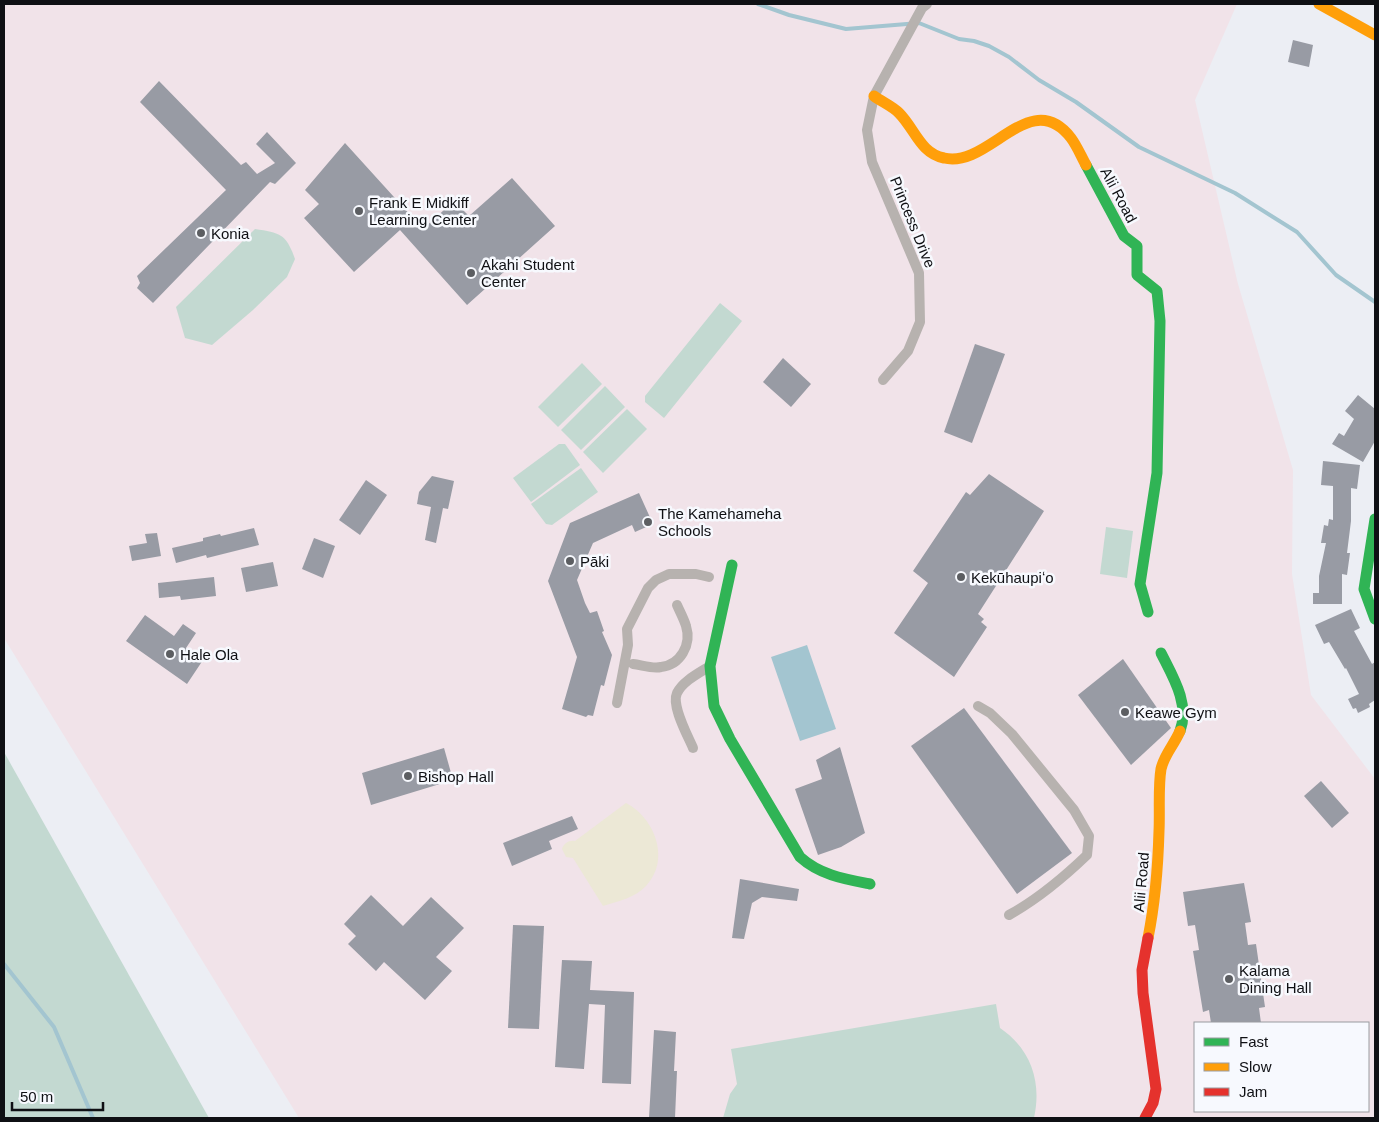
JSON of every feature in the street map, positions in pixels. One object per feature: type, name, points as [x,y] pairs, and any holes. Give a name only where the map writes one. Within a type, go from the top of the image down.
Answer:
[{"type":"street","name":"Princess Drive","points":[[883,380],[908,351],[920,322],[919,273],[872,162],[868,130],[874,96],[922,8],[927,4]]},
{"type":"street","points":[[1319,4],[1375,35]]},
{"type":"street","name":"Alii Road","points":[[874,96],[900,114],[920,144],[928,151],[948,159],[958,159],[978,154],[1021,123],[1040,121],[1058,126],[1072,139],[1124,236],[1137,246],[1137,275],[1157,291],[1160,315],[1157,466],[1140,584],[1148,612]]},
{"type":"street","points":[[1375,519],[1364,588],[1375,619]]},
{"type":"street","points":[[732,565],[710,666],[712,694],[723,727],[800,857],[806,864],[824,874],[870,884]]},
{"type":"street","points":[[617,703],[628,645],[627,630],[648,588],[656,580],[669,574],[696,574],[709,577]]},
{"type":"street","points":[[633,664],[659,668],[673,664],[683,654],[688,641],[687,628],[677,604]]},
{"type":"street","name":"Alii Road","points":[[1145,1118],[1153,1103],[1156,1089],[1142,978],[1154,908],[1161,770],[1166,757],[1175,743],[1182,725],[1183,716],[1181,694],[1161,653]]},
{"type":"street","points":[[693,748],[679,715],[675,698],[686,682],[710,666]]},
{"type":"street","points":[[978,706],[990,713],[1007,729],[1040,766],[1074,810],[1088,836],[1087,855],[1064,877],[1024,906],[1009,914]]},
{"type":"shaded area","name":"The Kamehameha Schools","points":[[4,4],[1237,4],[1195,100],[1238,284],[1293,470],[1292,574],[1311,695],[1375,779],[1375,1118],[299,1118],[4,638]]},
{"type":"green space","points":[[255,229],[277,234],[289,244],[295,259],[287,277],[253,310],[212,345],[185,338],[176,307]]},
{"type":"green space","points":[[720,303],[742,321],[664,418],[645,402],[645,396]]},
{"type":"green space","points":[[582,363],[602,384],[558,427],[538,407]]},
{"type":"green space","points":[[605,386],[625,407],[581,450],[561,430]]},
{"type":"green space","points":[[627,409],[647,429],[603,473],[583,452]]},
{"type":"green space","points":[[559,444],[565,444],[580,465],[531,502],[513,478]]},
{"type":"green space","points":[[581,468],[598,492],[552,525],[546,524],[531,504]]},
{"type":"green space","points":[[1106,527],[1133,531],[1127,578],[1100,574]]},
{"type":"green space","points":[[4,752],[209,1118],[4,1118]]},
{"type":"green space","points":[[996,1004],[1000,1028],[1020,1046],[1032,1067],[1036,1092],[1034,1118],[723,1118],[730,1094],[737,1084],[731,1049]]},
{"type":"sand","points":[[626,803],[645,819],[652,829],[656,840],[658,864],[654,876],[642,890],[626,899],[603,906],[573,858],[566,857],[562,849],[567,842],[575,841]]},
{"type":"water","points":[[807,645],[836,729],[800,741],[771,657]]},
{"type":"building","points":[[1293,40],[1313,45],[1309,67],[1288,62]]},
{"type":"building","name":"Konia","points":[[159,81],[241,165],[246,162],[257,174],[275,163],[256,144],[267,132],[296,163],[275,184],[270,182],[153,303],[137,288],[140,283],[137,276],[226,190],[140,102]]},
{"type":"building","points":[[345,143],[423,229],[454,201],[469,216],[512,178],[555,226],[467,305],[400,230],[354,272],[304,218],[319,204],[305,190]]},
{"type":"building","points":[[975,344],[1005,354],[972,443],[944,432]]},
{"type":"building","points":[[783,358],[811,384],[791,407],[763,382]]},
{"type":"building","points":[[1358,395],[1375,409],[1375,441],[1363,462],[1332,444],[1339,433],[1344,436],[1354,419],[1345,411]]},
{"type":"building","points":[[1323,461],[1360,465],[1357,489],[1351,488],[1351,521],[1347,553],[1350,553],[1347,575],[1342,574],[1342,604],[1313,604],[1313,593],[1319,593],[1319,576],[1326,543],[1321,543],[1324,525],[1328,526],[1329,519],[1333,520],[1333,486],[1321,485]]},
{"type":"building","name":"Kekūhaupiʻo","points":[[989,474],[1044,511],[978,614],[984,619],[981,622],[987,627],[954,677],[894,633],[928,583],[913,571],[966,492],[970,495]]},
{"type":"building","points":[[432,476],[454,481],[448,509],[443,508],[436,543],[425,540],[431,507],[417,504],[419,492]]},
{"type":"building","points":[[366,480],[387,495],[360,535],[339,520]]},
{"type":"building","name":"Pāki","points":[[639,493],[653,524],[635,532],[632,525],[593,543],[577,580],[590,613],[597,611],[604,631],[602,632],[612,655],[604,686],[601,685],[593,716],[588,715],[586,717],[562,709],[577,657],[548,581],[570,523]]},
{"type":"building","points":[[254,528],[259,545],[207,558],[206,555],[176,563],[172,548],[203,541],[203,538],[220,534],[221,536]]},
{"type":"building","points":[[157,533],[161,556],[132,561],[129,546],[147,543],[145,534]]},
{"type":"building","points":[[314,538],[335,546],[323,578],[302,569]]},
{"type":"building","points":[[273,562],[278,586],[246,592],[241,568]]},
{"type":"building","points":[[214,577],[216,596],[181,600],[180,596],[159,598],[158,583]]},
{"type":"building","points":[[1351,609],[1360,628],[1354,631],[1372,664],[1375,662],[1375,700],[1369,704],[1370,707],[1358,713],[1356,708],[1353,709],[1348,699],[1359,694],[1346,668],[1329,642],[1324,644],[1315,625]]},
{"type":"building","name":"Hale Ola","points":[[145,615],[174,636],[183,624],[196,633],[186,648],[203,660],[187,684],[126,641]]},
{"type":"building","name":"Keawe Gym","points":[[1123,659],[1171,728],[1131,765],[1078,695]]},
{"type":"building","points":[[964,708],[1072,853],[1017,894],[911,746]]},
{"type":"building","points":[[840,747],[865,833],[841,847],[818,855],[795,789],[822,779],[816,760]]},
{"type":"building","name":"Bishop Hall","points":[[444,748],[453,780],[371,805],[362,773]]},
{"type":"building","points":[[1321,781],[1349,813],[1332,828],[1304,796]]},
{"type":"building","points":[[572,816],[578,829],[549,841],[552,849],[512,866],[503,843]]},
{"type":"building","points":[[740,879],[799,889],[797,901],[762,897],[752,903],[744,939],[732,938]]},
{"type":"building","name":"Kalama Dining Hall","points":[[1244,883],[1251,922],[1245,923],[1248,945],[1256,944],[1265,1007],[1259,1008],[1261,1022],[1211,1022],[1209,1010],[1203,1012],[1193,951],[1199,950],[1195,925],[1188,926],[1183,892]]},
{"type":"building","points":[[371,895],[403,926],[431,897],[464,928],[436,957],[452,971],[425,1000],[384,962],[376,971],[348,944],[356,936],[344,924]]},
{"type":"building","points":[[513,925],[544,926],[539,1029],[508,1028]]},
{"type":"building","points":[[562,960],[592,961],[590,990],[634,992],[631,1084],[602,1083],[605,1005],[589,1004],[584,1069],[555,1067]]},
{"type":"building","points":[[654,1030],[676,1032],[674,1071],[677,1071],[675,1118],[649,1118]]},
{"type":"waterway","points":[[758,4],[789,15],[846,29],[919,23],[959,39],[989,46],[1009,57],[1039,80],[1076,102],[1139,147],[1235,193],[1297,232],[1336,275],[1375,302]]},
{"type":"waterway","points":[[4,964],[54,1027],[93,1118]]},
{"type":"traffic: fast","points":[[1086,165],[1124,236],[1137,246],[1137,275],[1157,291],[1160,321],[1157,473],[1140,584],[1148,612]]},
{"type":"traffic: fast","points":[[1375,519],[1364,589],[1375,619]]},
{"type":"traffic: fast","points":[[732,565],[710,666],[714,706],[730,739],[800,857],[824,872],[870,884]]},
{"type":"traffic: fast","points":[[1161,653],[1175,681],[1182,701],[1183,721],[1180,731]]},
{"type":"traffic: slow","points":[[1319,4],[1375,35]]},
{"type":"traffic: slow","points":[[874,96],[893,108],[905,119],[923,146],[944,158],[961,158],[977,152],[1009,132],[1025,124],[1040,120],[1056,124],[1071,138],[1086,165]]},
{"type":"traffic: slow","points":[[1148,938],[1157,871],[1161,769],[1164,759],[1180,731]]},
{"type":"traffic: jam","points":[[1145,1118],[1153,1103],[1156,1089],[1143,993],[1142,970],[1148,938]]},
{"type":"place","name":"Frank E Midkiff Learning Center","points":[[359,211]]},
{"type":"place","name":"Konia","points":[[201,233]]},
{"type":"place","name":"Akahi Student Center","points":[[471,273]]},
{"type":"place","name":"The Kamehameha Schools","points":[[648,522]]},
{"type":"place","name":"Pāki","points":[[570,561]]},
{"type":"place","name":"Kekūhaupiʻo","points":[[961,577]]},
{"type":"place","name":"Hale Ola","points":[[170,654]]},
{"type":"place","name":"Keawe Gym","points":[[1125,712]]},
{"type":"place","name":"Bishop Hall","points":[[408,776]]},
{"type":"place","name":"Kalama Dining Hall","points":[[1229,979]]}]
